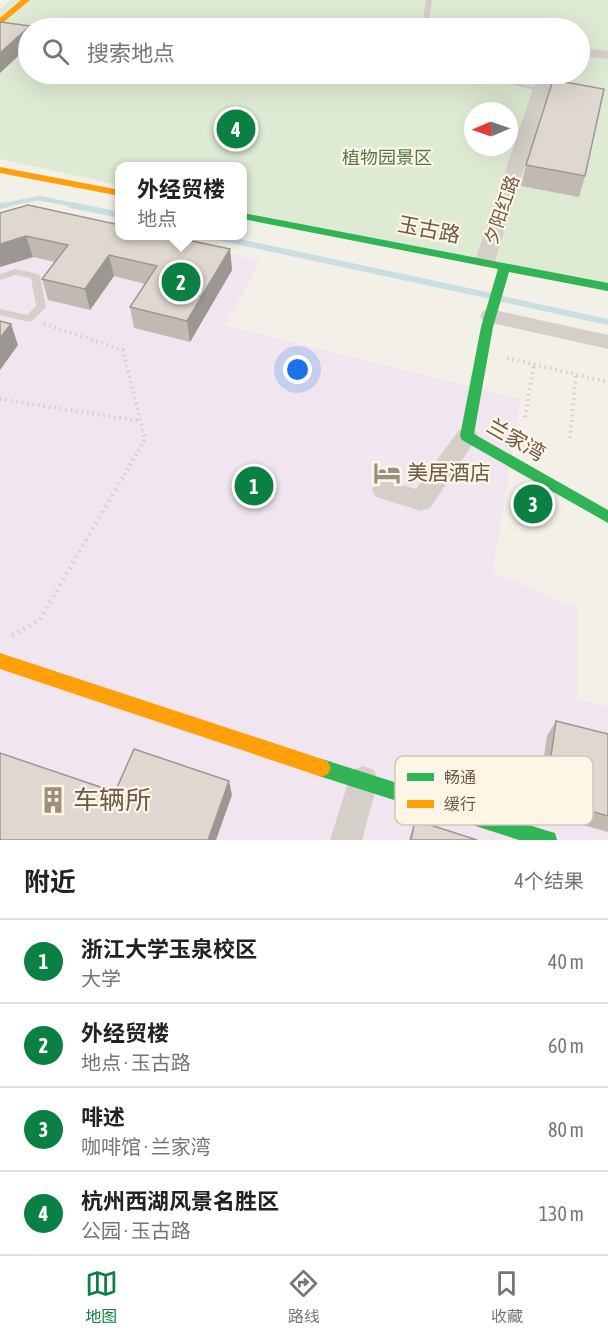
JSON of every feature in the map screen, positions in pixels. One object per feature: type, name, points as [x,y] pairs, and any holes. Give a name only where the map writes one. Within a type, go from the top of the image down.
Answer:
[{"type":"street","points":[[0,22],[26,0]]},
{"type":"street","points":[[590,53],[608,55]]},
{"type":"street","name":"夕阳红路","points":[[485,261],[543,84]]},
{"type":"street","points":[[0,170],[115,192]]},
{"type":"street","name":"玉古路","points":[[247,217],[485,261],[608,287]]},
{"type":"street","name":"兰家湾","points":[[505,266],[488,321],[467,436],[608,517]]},
{"type":"street","points":[[488,321],[608,342]]},
{"type":"street","points":[[384,490],[421,501],[467,436]]},
{"type":"street","points":[[0,661],[395,791]]},
{"type":"street","points":[[346,840],[363,781]]},
{"type":"street","points":[[501,825],[548,840]]},
{"type":"lane","points":[[426,18],[429,0]]},
{"type":"lane","points":[[0,277],[15,272],[35,276],[41,307],[30,319],[0,312]]},
{"type":"path","points":[[10,636],[39,621],[145,439],[123,350],[30,319]]},
{"type":"path","points":[[482,352],[608,382]]},
{"type":"path","points":[[525,417],[534,364]]},
{"type":"path","points":[[570,438],[576,375]]},
{"type":"path","points":[[0,399],[140,421]]},
{"type":"shaded area","points":[[0,217],[115,235],[115,240],[168,240],[260,261],[225,325],[521,399],[493,572],[577,608],[577,700],[608,706],[608,840],[0,840]]},
{"type":"green space","name":"植物园景区","points":[[11,0],[608,0],[608,292],[247,213],[247,162],[115,162],[115,184],[0,159],[0,9]]},
{"type":"building","points":[[0,23],[18,24],[18,37],[0,53]]},
{"type":"building","points":[[552,84],[576,84],[604,89],[585,176],[526,165]]},
{"type":"building","points":[[28,205],[115,224],[115,240],[187,240],[230,249],[187,321],[130,307],[157,266],[109,255],[85,289],[42,279],[68,245],[26,236],[0,244],[0,213]]},
{"type":"building","points":[[0,321],[11,324],[0,338]]},
{"type":"building","points":[[556,721],[608,734],[608,816],[593,812],[593,756],[551,756]]},
{"type":"building","name":"车辆所","points":[[134,749],[229,781],[208,840],[0,840],[0,753],[115,792]]},
{"type":"building","points":[[414,825],[430,825],[477,840],[411,840]]},
{"type":"waterway","points":[[6,205],[0,206],[39,198],[78,206]]},
{"type":"waterway","points":[[71,205],[115,214]]},
{"type":"waterway","points":[[231,240],[491,296]]},
{"type":"waterway","points":[[502,299],[608,322]]},
{"type":"traffic: fast","points":[[247,217],[608,287]]},
{"type":"traffic: fast","points":[[505,266],[487,327],[467,436],[608,517]]},
{"type":"traffic: fast","points":[[322,768],[395,791]]},
{"type":"traffic: fast","points":[[501,825],[548,840]]},
{"type":"traffic: slow","points":[[0,22],[26,0]]},
{"type":"traffic: slow","points":[[0,170],[115,192]]},
{"type":"traffic: slow","points":[[0,661],[322,768]]},
{"type":"place","name":"杭州西湖风景名胜区","points":[[236,129]]},
{"type":"place","name":"外经贸楼","points":[[181,282]]},
{"type":"place","name":"美居酒店","points":[[387,473]]},
{"type":"place","name":"浙江大学玉泉校区","points":[[254,486]]},
{"type":"place","name":"啡述","points":[[533,504]]},
{"type":"place","name":"车辆所","points":[[53,800]]}]
